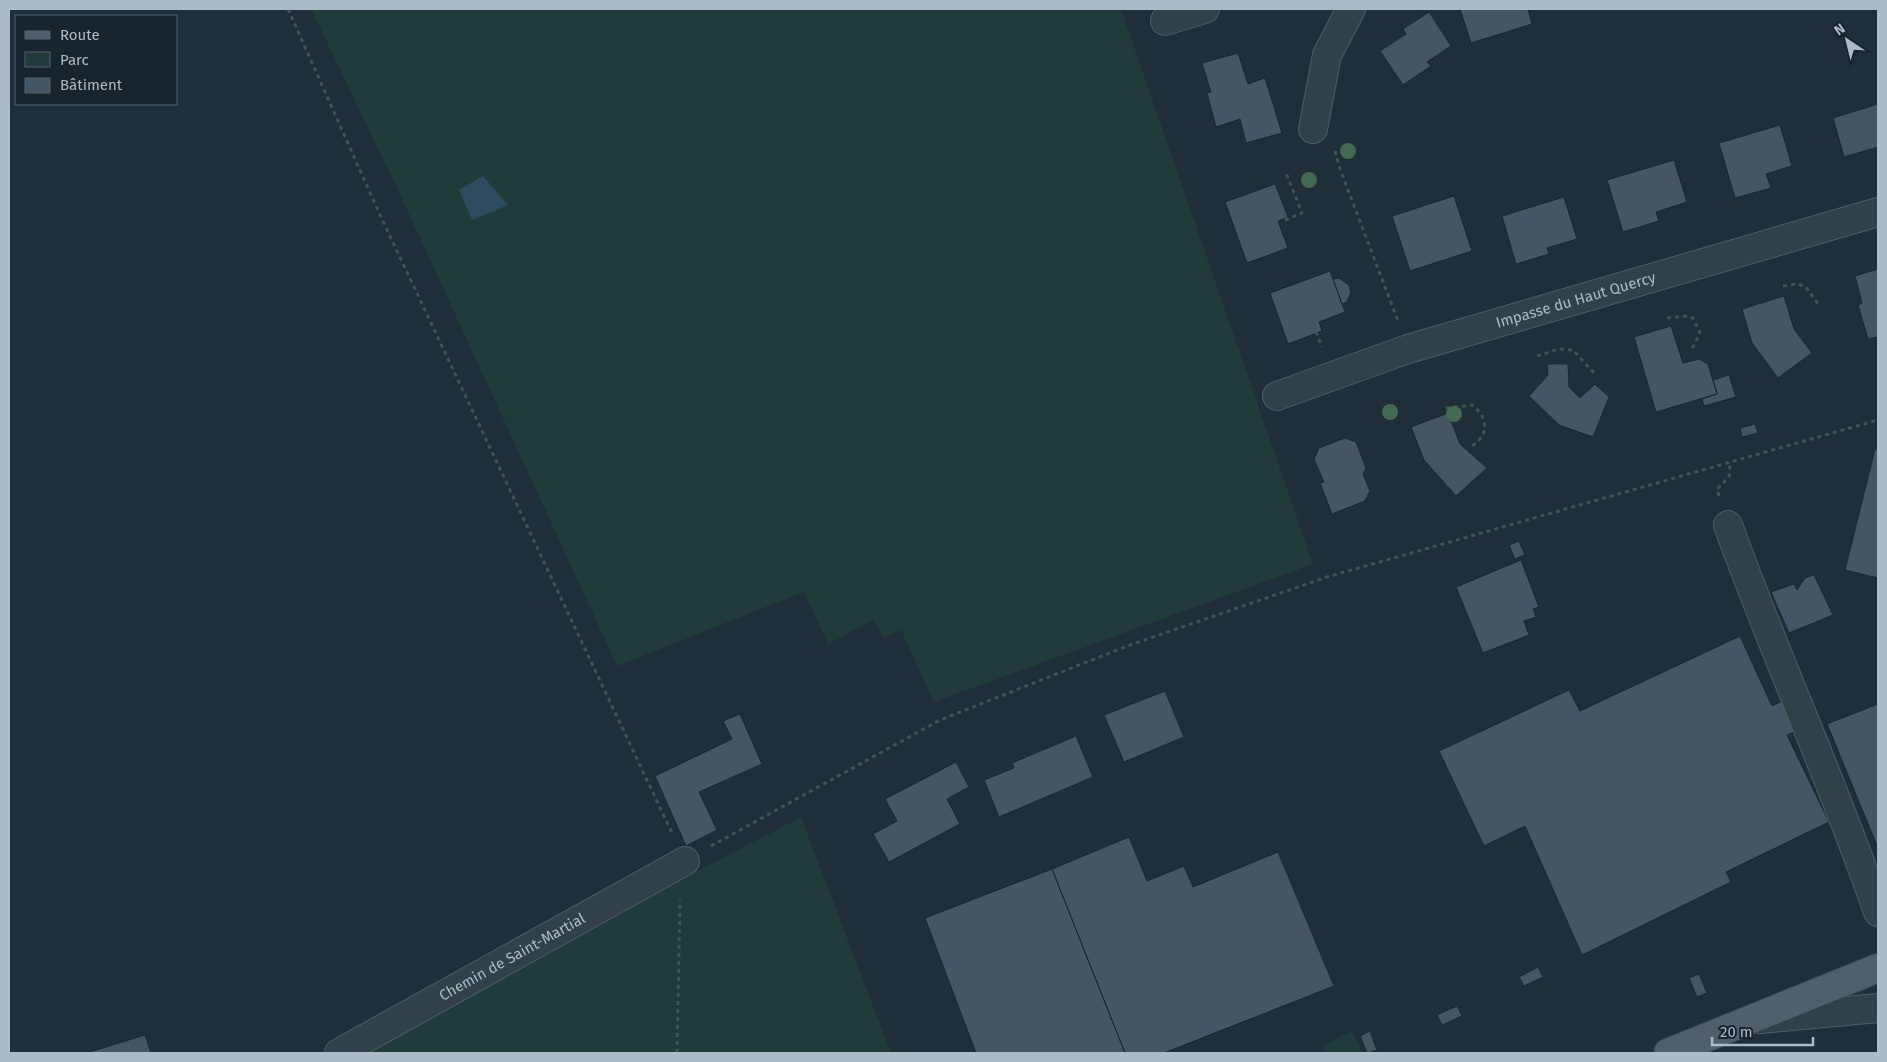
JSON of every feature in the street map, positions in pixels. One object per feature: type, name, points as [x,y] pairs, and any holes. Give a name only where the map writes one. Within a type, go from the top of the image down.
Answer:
[{"type":"main road","points":[[1668,1053],[1878,968]]},
{"type":"street","points":[[1165,21],[1205,9]]},
{"type":"street","points":[[1313,129],[1327,55],[1351,9]]},
{"type":"street","name":"Impasse du Haut Quercy","points":[[1277,396],[1408,350],[1878,212]]},
{"type":"street","points":[[1728,525],[1805,724],[1854,842],[1878,912]]},
{"type":"street","name":"Chemin de Saint-Martial","points":[[339,1053],[678,865]]},
{"type":"street","points":[[1746,1020],[1878,1008]]},
{"type":"path","points":[[288,9],[384,224],[678,865],[680,889],[677,1053]]},
{"type":"path","points":[[1340,169],[1392,302]]},
{"type":"path","points":[[1285,220],[1302,213],[1286,173]]},
{"type":"path","points":[[1783,286],[1797,284],[1805,286],[1819,305]]},
{"type":"path","points":[[1667,318],[1687,316],[1693,318],[1700,333],[1692,349]]},
{"type":"path","points":[[1313,324],[1324,352]]},
{"type":"path","points":[[1537,356],[1559,349],[1572,350],[1594,373]]},
{"type":"path","points":[[1446,408],[1472,405],[1482,413],[1485,420],[1483,433],[1472,446]]},
{"type":"path","points":[[678,865],[940,720],[1130,645],[1327,578],[1878,420]]},
{"type":"green space","points":[[311,9],[1121,9],[1313,564],[934,702],[901,630],[884,638],[873,620],[828,644],[804,592],[617,666],[398,190]]},
{"type":"green space","points":[[801,817],[891,1053],[349,1053]]},
{"type":"green space","points":[[1352,1031],[1363,1053],[1325,1053],[1323,1045]]},
{"type":"water","points":[[483,176],[508,205],[472,220],[459,190]]},
{"type":"building","points":[[1460,9],[1528,9],[1532,24],[1471,43]]},
{"type":"building","points":[[1429,12],[1451,46],[1427,62],[1431,66],[1403,85],[1380,51],[1406,34],[1403,29]]},
{"type":"building","points":[[1238,53],[1248,84],[1265,78],[1282,133],[1246,143],[1240,119],[1216,127],[1207,93],[1211,92],[1202,63]]},
{"type":"building","points":[[1878,104],[1878,147],[1844,157],[1833,118]]},
{"type":"building","points":[[1780,125],[1792,166],[1766,174],[1771,188],[1735,198],[1719,143]]},
{"type":"building","points":[[1674,160],[1687,202],[1656,212],[1659,221],[1623,232],[1607,180]]},
{"type":"building","points":[[1275,184],[1288,217],[1278,221],[1288,248],[1247,263],[1225,202]]},
{"type":"building","points":[[1454,196],[1472,251],[1410,271],[1392,216]]},
{"type":"building","points":[[1564,197],[1577,239],[1547,248],[1549,254],[1516,264],[1502,216]]},
{"type":"building","points":[[1878,269],[1878,337],[1868,339],[1858,305],[1862,303],[1855,276]]},
{"type":"building","points":[[1330,271],[1345,312],[1319,322],[1322,331],[1288,344],[1270,293]]},
{"type":"building","points":[[1339,278],[1349,285],[1351,292],[1347,302],[1342,304],[1333,279]]},
{"type":"building","points":[[1784,296],[1794,329],[1812,353],[1778,378],[1752,343],[1742,309]]},
{"type":"building","points":[[1671,326],[1683,363],[1699,359],[1708,364],[1717,394],[1656,412],[1634,337]]},
{"type":"building","points":[[1547,364],[1568,364],[1569,387],[1580,398],[1595,384],[1609,397],[1593,437],[1559,425],[1529,396],[1548,375]]},
{"type":"building","points":[[1729,375],[1736,397],[1704,406],[1702,399],[1717,394],[1713,380]]},
{"type":"building","points":[[1448,413],[1460,444],[1487,468],[1456,496],[1424,460],[1411,427]]},
{"type":"building","points":[[1755,424],[1758,433],[1742,437],[1740,428]]},
{"type":"building","points":[[1345,438],[1356,442],[1366,468],[1363,474],[1370,491],[1365,501],[1332,514],[1320,483],[1324,482],[1314,459],[1319,448]]},
{"type":"building","points":[[1875,449],[1878,450],[1878,578],[1845,570]]},
{"type":"building","points":[[1519,541],[1525,555],[1515,559],[1509,545]]},
{"type":"building","points":[[1521,560],[1539,607],[1533,609],[1536,617],[1524,621],[1529,635],[1483,653],[1456,587]]},
{"type":"building","points":[[1814,575],[1833,615],[1789,633],[1771,592],[1794,584],[1797,590],[1805,578]]},
{"type":"building","points":[[1740,636],[1772,706],[1784,700],[1798,730],[1787,735],[1829,822],[1726,872],[1731,882],[1582,955],[1525,826],[1484,846],[1439,751],[1569,690],[1580,711]]},
{"type":"building","points":[[1165,691],[1184,737],[1124,762],[1104,715]]},
{"type":"building","points":[[1878,704],[1878,848],[1827,724]]},
{"type":"building","points":[[740,714],[762,764],[699,792],[717,830],[686,846],[655,776],[732,739],[723,721]]},
{"type":"building","points":[[1076,736],[1093,777],[999,817],[984,780],[1014,768],[1012,763]]},
{"type":"building","points":[[956,762],[969,787],[947,799],[960,824],[889,862],[873,834],[897,821],[885,799]]},
{"type":"building","points":[[1129,837],[1147,881],[1184,866],[1193,887],[1278,852],[1334,986],[1164,1053],[1125,1053],[1052,869]]},
{"type":"building","points":[[1052,869],[1125,1053],[976,1053],[925,918]]},
{"type":"building","points":[[1538,967],[1543,977],[1524,986],[1519,977]]},
{"type":"building","points":[[1699,974],[1707,993],[1697,997],[1689,978]]},
{"type":"building","points":[[1457,1006],[1462,1016],[1442,1025],[1437,1015]]},
{"type":"building","points":[[1370,1031],[1377,1050],[1367,1053],[1360,1036]]},
{"type":"building","points":[[145,1035],[151,1053],[86,1053]]}]
